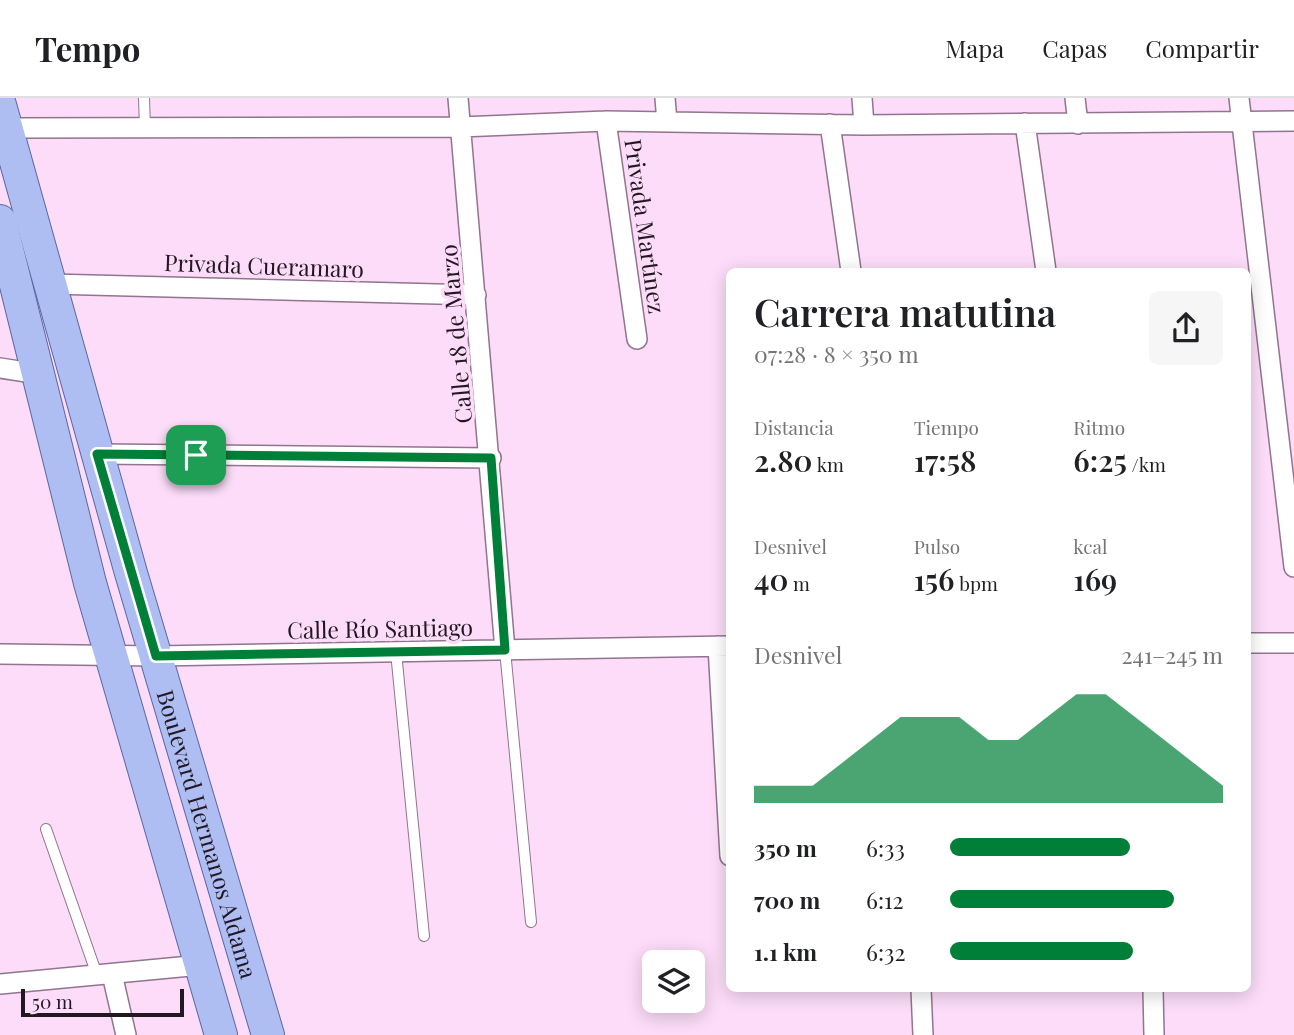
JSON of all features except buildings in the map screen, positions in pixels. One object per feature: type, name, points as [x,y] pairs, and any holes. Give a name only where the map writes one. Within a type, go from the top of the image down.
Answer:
[{"type":"main road","name":"Boulevard Hermanos Aldama","points":[[3,117],[97,454],[268,1035]]},
{"type":"main road","name":"Boulevard Hermanos Aldama","points":[[0,221],[111,654],[221,1035]]},
{"type":"street","points":[[13,98],[3,117],[145,128],[460,127],[606,121],[864,125],[1294,121]]},
{"type":"street","name":"Calle 18 de Marzo","points":[[458,98],[491,458],[505,650]]},
{"type":"street","points":[[665,98],[667,122]]},
{"type":"street","points":[[862,98],[864,125]]},
{"type":"street","points":[[1075,98],[1078,124]]},
{"type":"street","points":[[1240,98],[1294,567]]},
{"type":"street","name":"Privada Martínez","points":[[606,121],[637,339]]},
{"type":"street","points":[[1026,123],[1046,268]]},
{"type":"street","points":[[830,124],[851,268]]},
{"type":"street","name":"Privada Cueramaro","points":[[51,284],[476,295]]},
{"type":"street","points":[[0,368],[39,374]]},
{"type":"street","points":[[97,454],[491,458]]},
{"type":"street","points":[[1251,643],[1294,643]]},
{"type":"street","points":[[724,646],[726,716]]},
{"type":"street","name":"Calle Río Santiago","points":[[0,654],[156,656],[724,646]]},
{"type":"street","points":[[0,984],[201,965]]},
{"type":"street","points":[[105,975],[125,1035]]},
{"type":"street","points":[[921,992],[923,1035]]},
{"type":"street","points":[[1153,992],[1154,1035]]},
{"type":"lane","points":[[144,98],[145,128]]},
{"type":"lane","points":[[505,650],[531,922]]},
{"type":"lane","points":[[396,652],[424,936]]},
{"type":"lane","points":[[46,829],[105,975]]},
{"type":"route","points":[[97,454],[196,455],[491,458],[505,650],[156,656],[97,454]]}]
